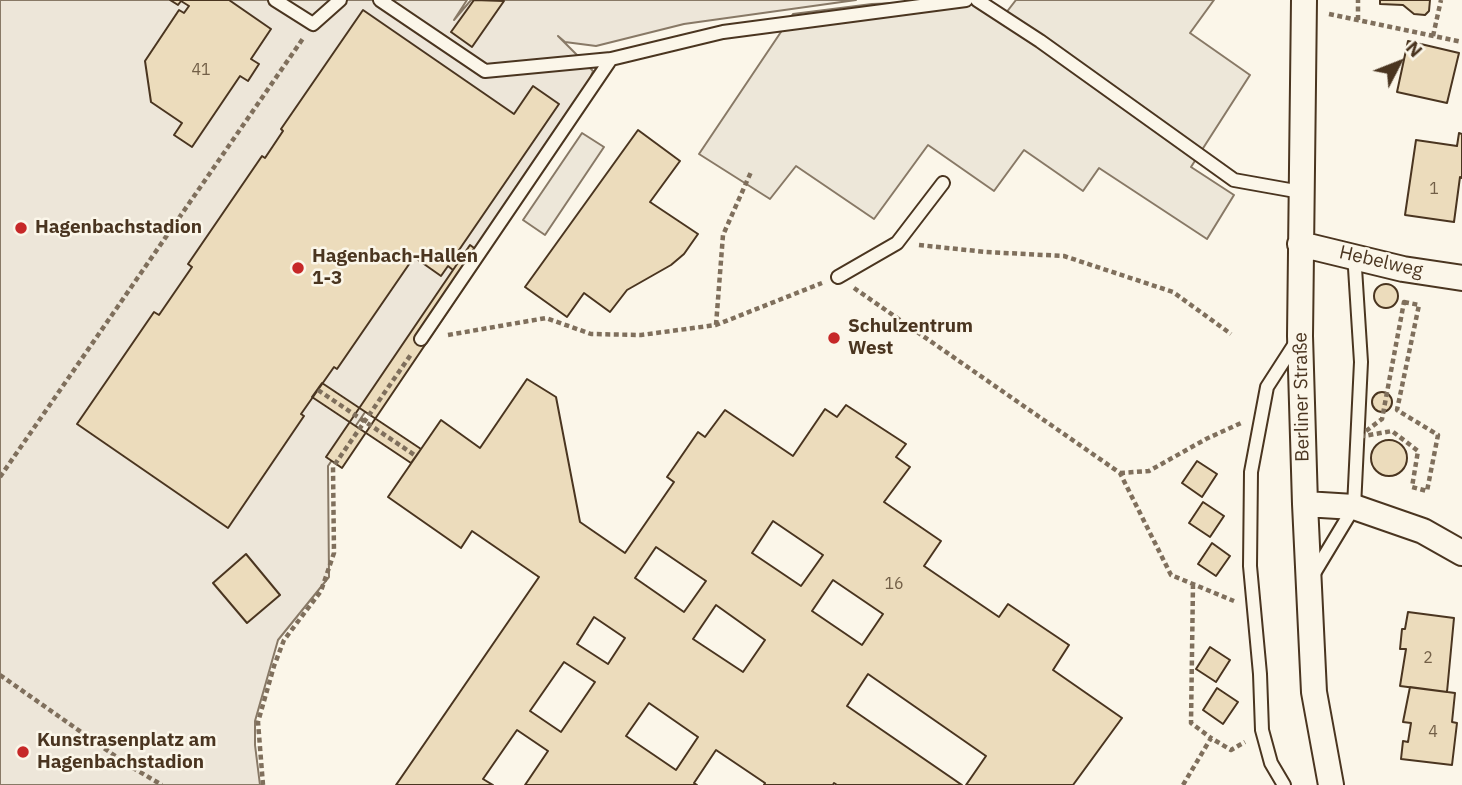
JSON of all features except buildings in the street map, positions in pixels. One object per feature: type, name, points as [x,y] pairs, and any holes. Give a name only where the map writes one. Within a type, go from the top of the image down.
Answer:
[{"type":"street","name":"Berliner Straße","points":[[1304,2],[1300,336],[1305,503],[1314,692],[1331,785]]},
{"type":"street","name":"Hebelweg","points":[[1300,244],[1403,270],[1462,278]]},
{"type":"street","points":[[1305,503],[1354,507],[1423,531],[1462,554]]},
{"type":"lane","points":[[275,0],[313,24],[340,0]]},
{"type":"lane","points":[[380,0],[485,71],[611,58],[723,32],[966,0]]},
{"type":"lane","points":[[977,0],[1040,41],[1234,180],[1301,192]]},
{"type":"lane","points":[[421,340],[611,58]]},
{"type":"lane","points":[[838,277],[897,243],[943,183]]},
{"type":"lane","points":[[1308,582],[1354,507],[1361,362],[1352,256]]},
{"type":"lane","points":[[1283,785],[1271,763],[1262,730],[1250,566],[1251,472],[1267,387],[1300,336]]},
{"type":"path","points":[[1358,0],[1358,20]]},
{"type":"path","points":[[1433,36],[1441,0]]},
{"type":"path","points":[[1304,2],[1358,20],[1462,42]]},
{"type":"path","points":[[0,477],[313,24]]},
{"type":"path","points":[[716,325],[723,235],[751,172]]},
{"type":"path","points":[[897,243],[1064,256],[1173,292],[1231,334]]},
{"type":"path","points":[[263,785],[258,722],[271,678],[284,640],[321,591],[334,553],[333,467],[421,340],[546,318],[591,334],[641,335],[716,325],[838,277],[1120,473],[1171,575],[1254,610]]},
{"type":"path","points":[[1404,302],[1419,305],[1396,410],[1438,435],[1427,491],[1412,487],[1418,451],[1392,431],[1358,437],[1382,419],[1404,302]]},
{"type":"path","points":[[318,390],[416,457]]},
{"type":"path","points":[[1120,473],[1149,471],[1206,439],[1262,414]]},
{"type":"path","points":[[1193,584],[1191,723],[1231,750],[1262,730]]},
{"type":"path","points":[[0,674],[128,765],[162,785]]},
{"type":"path","points":[[1183,785],[1211,738]]},
{"type":"shaded area","points":[[0,0],[467,0],[454,20],[471,0],[856,0],[684,24],[596,46],[565,42],[558,36],[593,71],[584,94],[328,466],[329,577],[278,640],[255,721],[260,785],[0,785]]},
{"type":"shaded area","points":[[972,0],[1002,18],[1016,0],[1214,0],[1190,33],[1250,75],[1191,167],[1234,195],[1207,239],[1099,168],[1083,191],[1024,150],[994,191],[928,145],[874,219],[796,166],[770,199],[699,154],[793,14],[872,4]]},
{"type":"shaded area","points":[[582,133],[604,147],[545,235],[523,220]]},
{"type":"place","name":"Hagenbachstadion","points":[[21,228]]},
{"type":"place","name":"Hagenbach-Hallen 1-3","points":[[298,268]]},
{"type":"place","name":"Schulzentrum West","points":[[834,338]]},
{"type":"place","name":"Kunstrasenplatz am Hagenbachstadion","points":[[23,752]]}]
